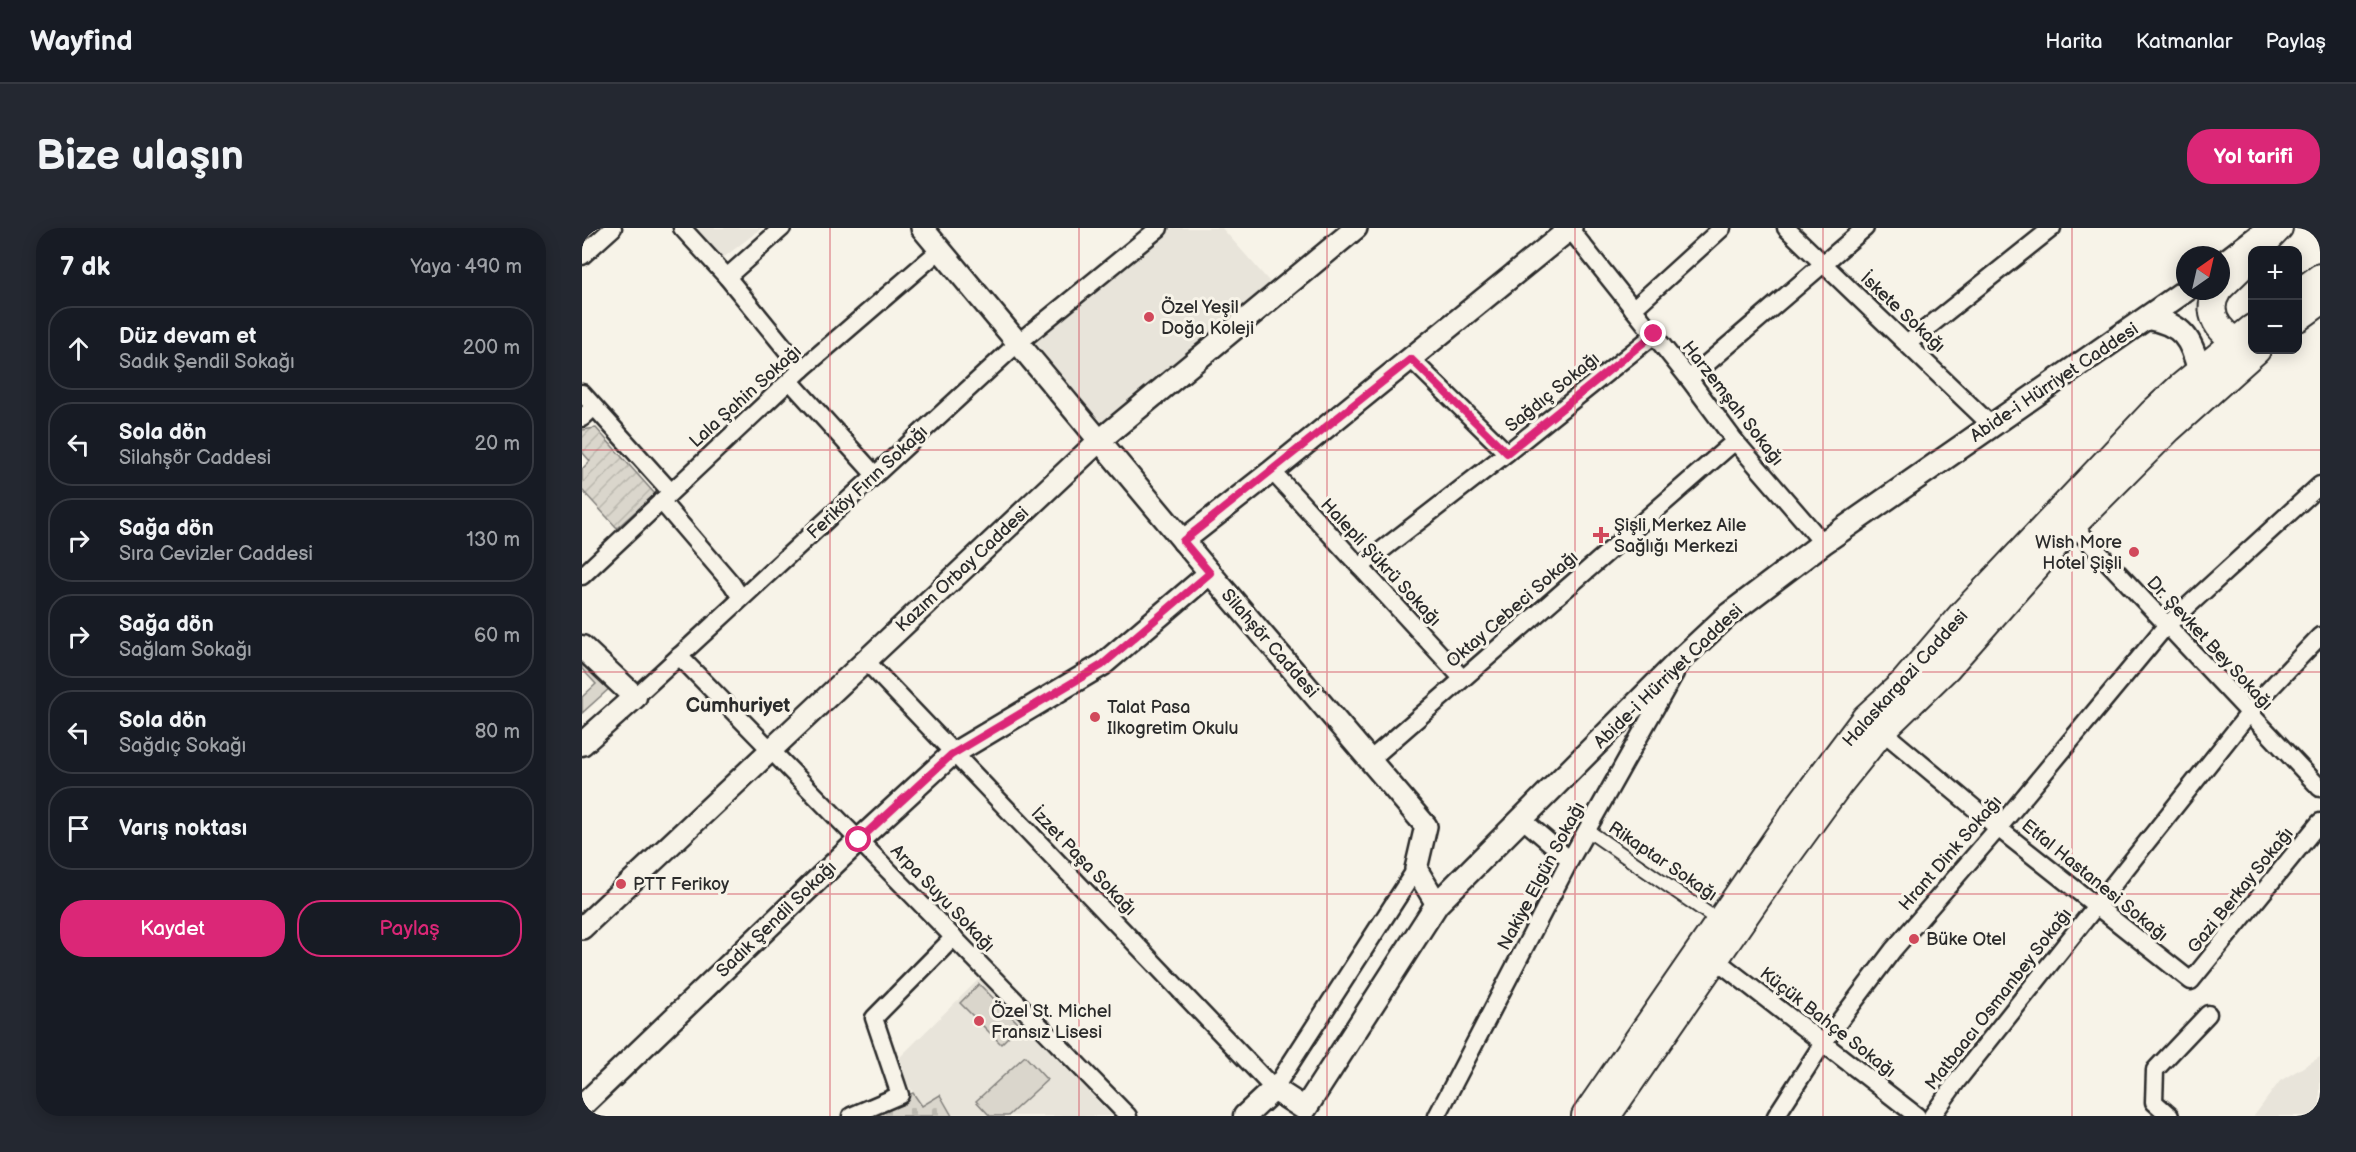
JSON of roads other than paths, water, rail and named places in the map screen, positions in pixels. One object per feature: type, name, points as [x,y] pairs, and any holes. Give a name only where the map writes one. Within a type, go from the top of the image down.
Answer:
[{"type":"main road","points":[[2230,258],[2269,228]]},
{"type":"main road","points":[[2262,246],[2278,228]]},
{"type":"main road","points":[[2230,279],[2248,262]]},
{"type":"main road","points":[[2302,290],[2320,277]]},
{"type":"main road","name":"Abide-i Hürriyet Caddesi","points":[[1274,1089],[1306,1114],[1437,904],[1683,657],[1728,615],[1823,543],[2176,298]]},
{"type":"main road","points":[[2214,300],[2211,312],[2220,328],[2248,341]]},
{"type":"main road","points":[[2302,315],[2320,302]]},
{"type":"main road","points":[[2148,318],[2167,322],[2177,328],[2188,340],[2199,371],[2197,387],[2181,406],[2169,429]]},
{"type":"main road","name":"Halaskargazi Caddesi","points":[[1607,1116],[1814,819],[1873,724],[1904,682],[1963,613],[2152,413],[2199,371],[2248,342]]},
{"type":"main road","name":"Halaskargazi Caddesi","points":[[1585,1116],[1807,795],[1873,724],[1947,668],[2073,525],[2169,429],[2248,342]]},
{"type":"main road","points":[[582,647],[635,697]]},
{"type":"main road","name":"Feriköy Fırın Sokağı","points":[[582,744],[635,697]]},
{"type":"main road","points":[[1245,1116],[1274,1089]]},
{"type":"street","points":[[582,255],[614,228]]},
{"type":"street","points":[[682,228],[727,277],[796,375],[875,475]]},
{"type":"street","points":[[727,277],[782,228]]},
{"type":"street","name":"Silahşör Caddesi","points":[[922,228],[1183,541],[1426,826],[1416,869]]},
{"type":"street","name":"Feriköy Fırın Sokağı","points":[[635,697],[1018,344],[1159,228]]},
{"type":"street","name":"Kazım Orbay Caddesi","points":[[582,928],[1099,441],[1356,228]]},
{"type":"street","points":[[1183,541],[1411,359],[1570,228]]},
{"type":"street","name":"Harzemşah Sokağı","points":[[1570,228],[1735,441],[1823,543]]},
{"type":"street","points":[[1633,309],[1722,228]]},
{"type":"street","name":"İskete Sokağı","points":[[1786,228],[1991,425]]},
{"type":"street","points":[[1689,379],[1865,228]]},
{"type":"street","points":[[1908,343],[2052,228]]},
{"type":"street","name":"Lala Şahin Sokağı","points":[[582,576],[796,375],[940,250]]},
{"type":"street","name":"Sağdıç Sokağı","points":[[1360,567],[1507,453],[1654,334]]},
{"type":"street","points":[[1411,359],[1507,453]]},
{"type":"street","points":[[582,393],[588,412],[665,496],[741,598]]},
{"type":"street","name":"Oktay Cebeci Sokağı","points":[[1371,760],[1735,441]]},
{"type":"street","name":"Halepli Şükrü Sokağı","points":[[1272,471],[1462,678]]},
{"type":"street","name":"Hrant Dink Sokağı","points":[[1776,1116],[1823,1043],[1893,950],[1998,828],[2166,625],[2320,485]]},
{"type":"street","name":"Dr. Şevket Bey Sokağı","points":[[2073,525],[2320,788]]},
{"type":"street","name":"Sadık Şendil Sokağı","points":[[582,1106],[859,840],[954,753],[1102,665],[1210,573]]},
{"type":"street","name":"Matbaacı Osmanbey Sokağı","points":[[1932,1116],[1956,1081],[2249,713],[2320,636]]},
{"type":"street","name":"Arpa Suyu Sokağı","points":[[679,656],[1128,1116]]},
{"type":"street","name":"Nakiye Elgün Sokağı","points":[[1437,1116],[1570,860],[1683,657]]},
{"type":"street","name":"İzzet Paşa Sokağı","points":[[865,660],[1274,1089]]},
{"type":"street","name":"Etfal Hastanesi Sokağı","points":[[1873,724],[1998,828],[2191,981]]},
{"type":"street","points":[[1522,819],[1570,860]]},
{"type":"street","name":"Gazi Berkay Sokağı","points":[[2191,981],[2320,822]]},
{"type":"street","name":"Rikaptar Sokağı","points":[[1587,830],[1719,921]]},
{"type":"street","points":[[1274,1089],[1416,869],[1437,904]]},
{"type":"street","points":[[851,1116],[900,1095],[874,1018],[954,937]]},
{"type":"street","name":"Küçük Bahçe Sokağı","points":[[1715,959],[1917,1116]]},
{"type":"street","points":[[2170,1116],[2154,1102],[2156,1070],[2208,1014]]},
{"type":"place","name":"Özel Yeşil Doğa Koleji","points":[[1149,317]]},
{"type":"place","name":"Şişli Merkez Aile Sağlığı Merkezi","points":[[1601,535]]},
{"type":"place","name":"Wish More Hotel Şişli","points":[[2134,552]]},
{"type":"place","name":"Talat Pasa Ilkogretim Okulu","points":[[1095,717]]},
{"type":"place","name":"PTT Ferikoy","points":[[621,884]]},
{"type":"place","name":"Büke Otel","points":[[1914,939]]},
{"type":"place","name":"Özel St. Michel Fransız Lisesi","points":[[979,1021]]},
{"type":"district","name":"Cumhuriyet","points":[[738,705]]}]
